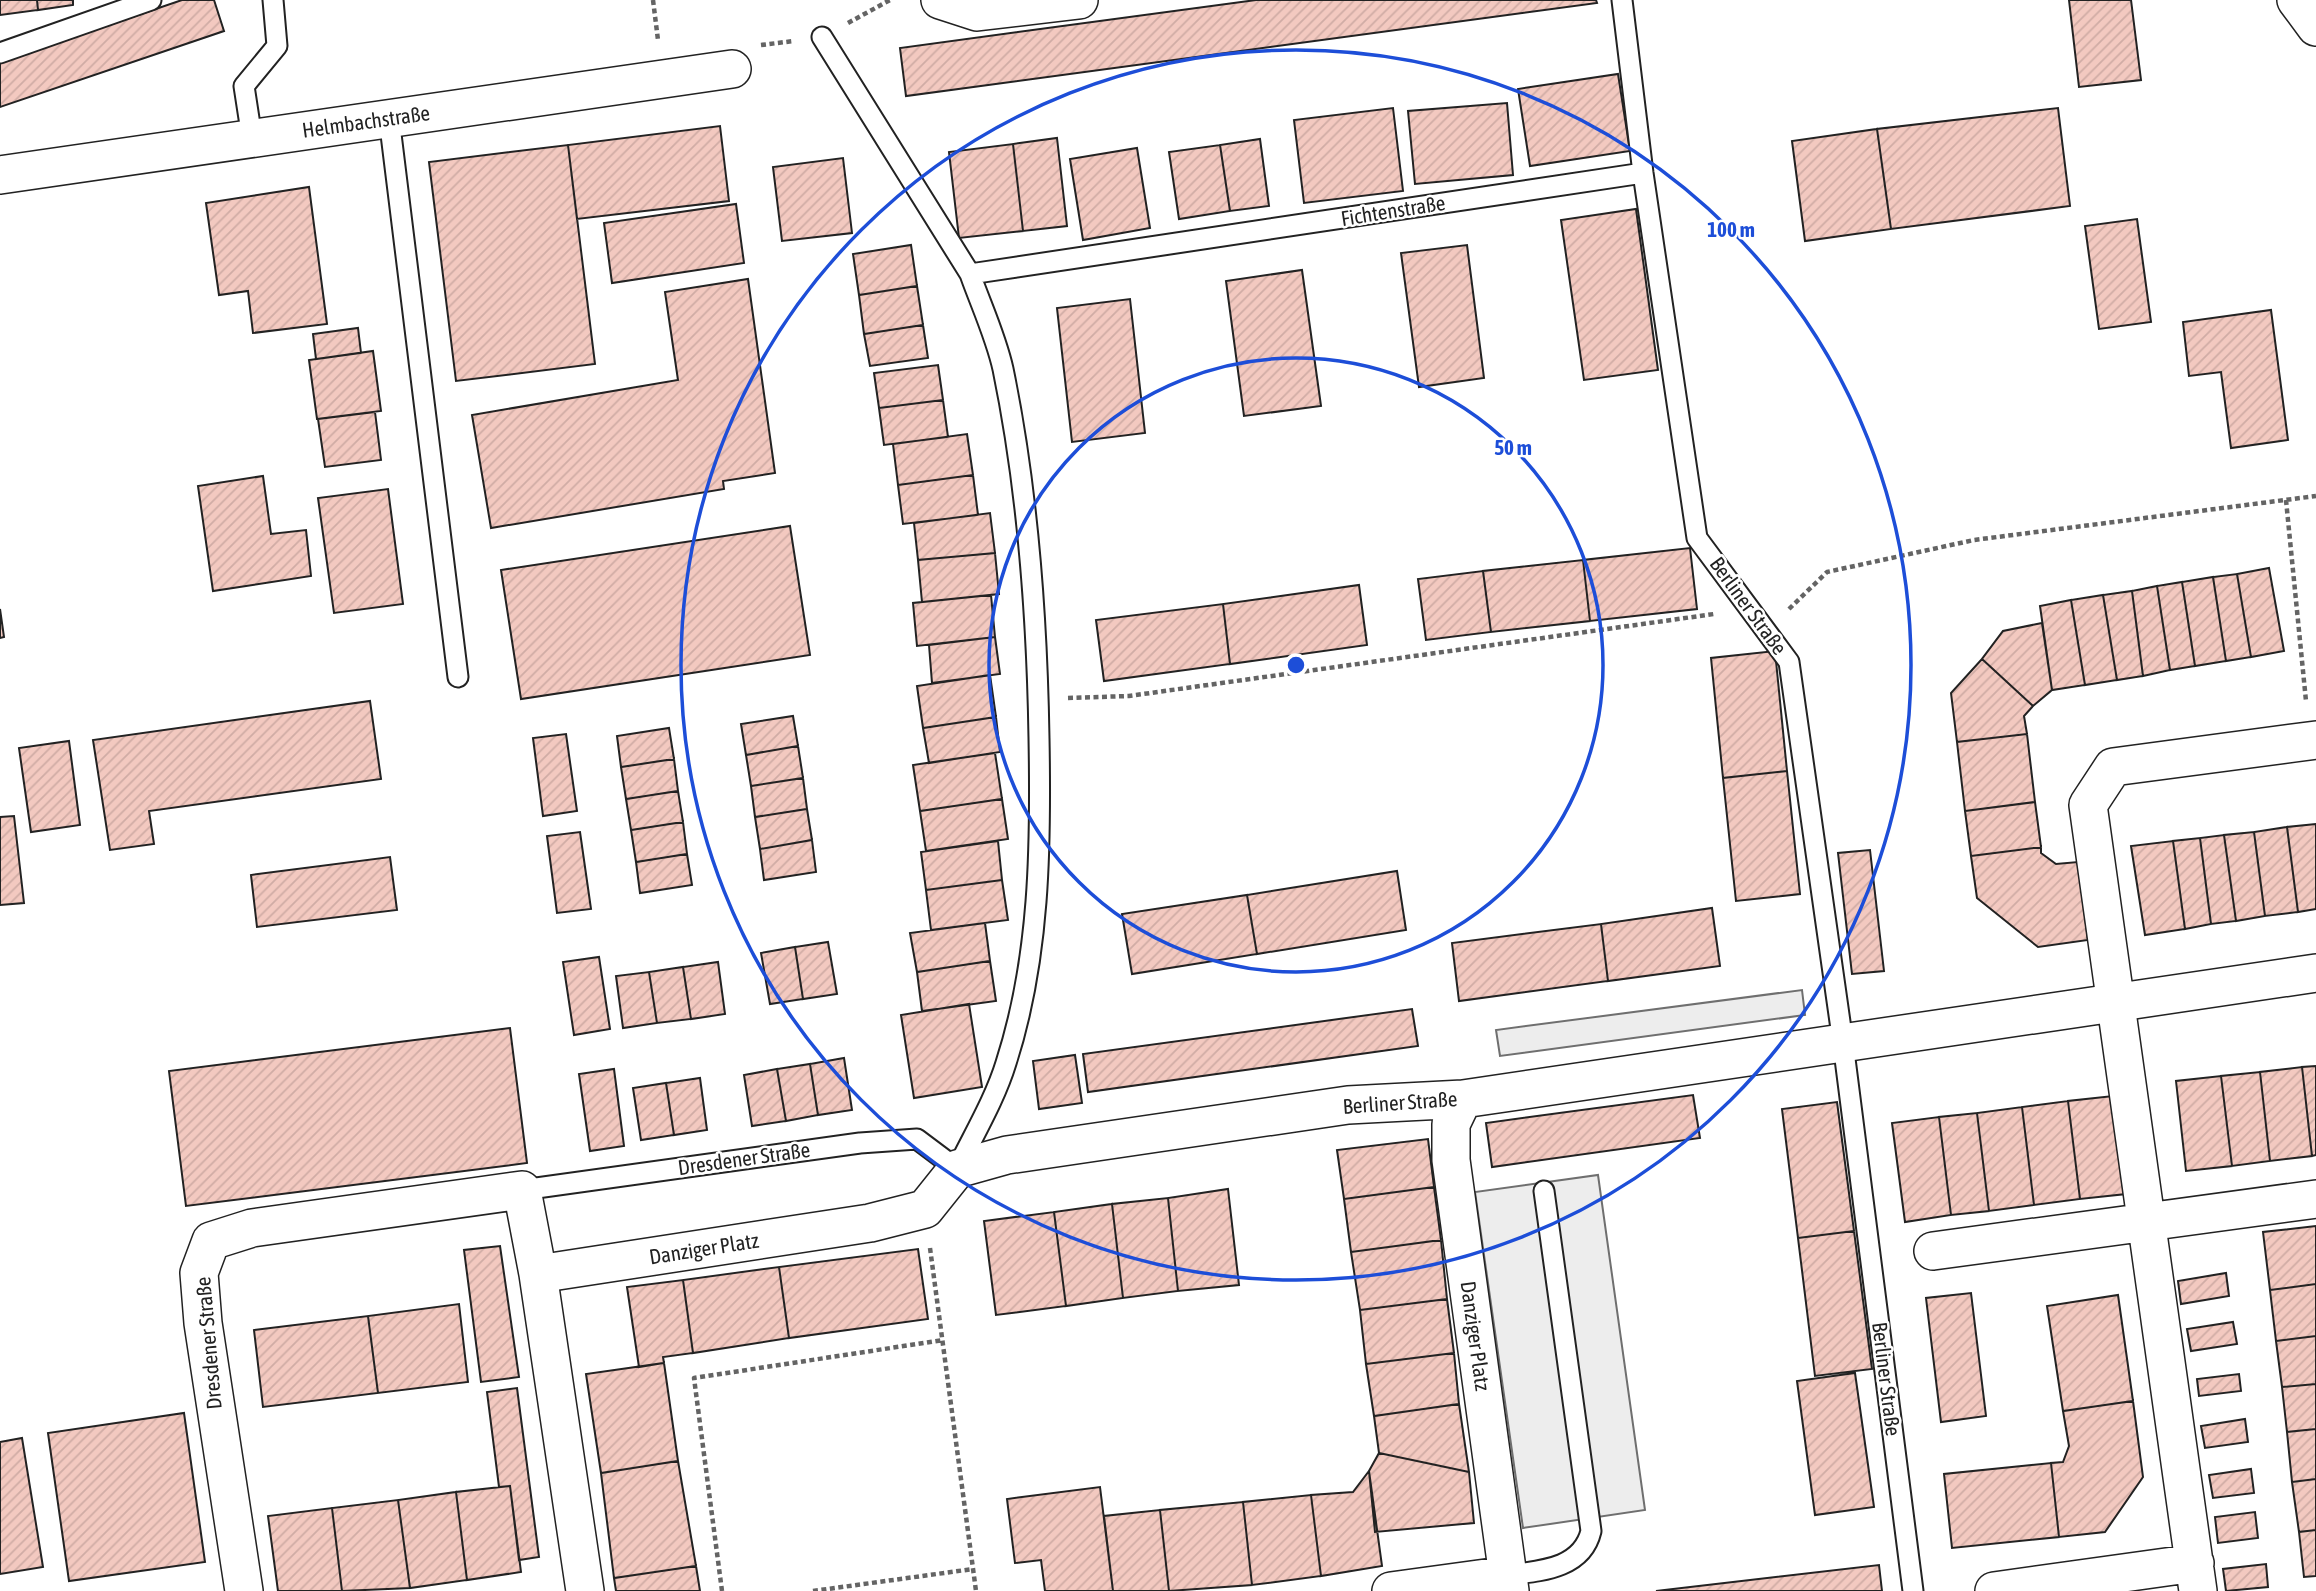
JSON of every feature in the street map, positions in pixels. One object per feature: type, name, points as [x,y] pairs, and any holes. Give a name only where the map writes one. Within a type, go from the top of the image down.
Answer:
[{"type":"street","points":[[940,0],[977,12],[1079,0]]},
{"type":"street","points":[[2296,0],[2316,27]]},
{"type":"street","name":"Helmbachstraße","points":[[0,175],[732,69]]},
{"type":"street","points":[[1994,1591],[2196,1577],[2118,1003],[2088,806],[2113,767],[2314,741]]},
{"type":"street","name":"Berliner Straße","points":[[957,1169],[1007,1155],[1268,1116],[1401,1100],[1463,1099],[2316,973]]},
{"type":"street","name":"Danziger Platz","points":[[1463,1099],[1451,1124],[1451,1160],[1509,1583]]},
{"type":"street","points":[[925,1209],[957,1169]]},
{"type":"street","points":[[522,1190],[538,1274],[585,1591]]},
{"type":"street","name":"Dresdener Straße","points":[[244,1591],[203,1323],[199,1273],[211,1241],[252,1228],[522,1190]]},
{"type":"street","points":[[1933,1251],[2316,1199]]},
{"type":"street","name":"Danziger Platz","points":[[538,1274],[870,1223],[925,1209]]},
{"type":"street","points":[[1391,1591],[1509,1583]]},
{"type":"lane","points":[[0,53],[151,0]]},
{"type":"lane","points":[[252,138],[244,86],[277,46],[273,0]]},
{"type":"lane","points":[[1622,0],[1643,173]]},
{"type":"lane","points":[[822,37],[970,274],[1002,366],[1020,471],[1034,589],[1039,698],[1039,889],[1018,1022],[1006,1065],[957,1169]]},
{"type":"lane","points":[[389,118],[458,677]]},
{"type":"lane","name":"Fichtenstraße","points":[[970,274],[1643,173]]},
{"type":"lane","name":"Berliner Straße","points":[[1643,173],[1697,538],[1789,662],[1843,1043],[1913,1591]]},
{"type":"lane","name":"Dresdener Straße","points":[[522,1190],[860,1143],[917,1139],[957,1169]]},
{"type":"lane","points":[[1509,1583],[1565,1564],[1588,1543],[1591,1531],[1544,1191]]},
{"type":"path","points":[[732,69],[756,45],[822,37],[890,0]]},
{"type":"path","points":[[1766,631],[1827,572],[1974,540],[2316,496]]},
{"type":"path","points":[[2286,500],[2314,741]]},
{"type":"path","points":[[1039,698],[1129,696],[1749,609]]},
{"type":"path","points":[[925,1209],[976,1591]]},
{"type":"path","points":[[722,1591],[694,1378],[943,1340]]},
{"type":"path","points":[[813,1591],[973,1569]]},
{"type":"shaded area","points":[[1802,990],[1805,1015],[1500,1056],[1496,1030]]},
{"type":"shaded area","points":[[1598,1175],[1645,1510],[1523,1528],[1475,1192]]},
{"type":"building","points":[[0,0],[37,0],[38,10],[0,15]]},
{"type":"building","points":[[37,0],[73,0],[73,5],[38,10]]},
{"type":"building","points":[[182,0],[214,0],[224,31],[0,107],[0,62]]},
{"type":"building","points":[[1256,0],[1596,0],[1597,3],[906,96],[900,48]]},
{"type":"building","points":[[2069,0],[2131,0],[2141,80],[2079,87]]},
{"type":"building","points":[[1618,74],[1630,151],[1530,166],[1518,89]]},
{"type":"building","points":[[1507,103],[1513,175],[1415,184],[1408,111]]},
{"type":"building","points":[[1393,108],[1403,191],[1304,203],[1294,120]]},
{"type":"building","points":[[2058,108],[2070,206],[1891,229],[1877,129]]},
{"type":"building","points":[[720,126],[729,201],[577,219],[568,145]]},
{"type":"building","points":[[1877,129],[1891,229],[1805,241],[1792,141]]},
{"type":"building","points":[[1057,138],[1067,226],[1023,231],[1013,144]]},
{"type":"building","points":[[1260,139],[1269,206],[1230,211],[1220,145]]},
{"type":"building","points":[[1013,144],[1023,231],[959,238],[949,152]]},
{"type":"building","points":[[568,145],[595,364],[456,381],[429,162]]},
{"type":"building","points":[[1220,145],[1230,211],[1179,219],[1169,152]]},
{"type":"building","points":[[1137,148],[1150,228],[1083,240],[1070,159]]},
{"type":"building","points":[[843,158],[852,233],[782,241],[773,167]]},
{"type":"building","points":[[309,187],[327,324],[253,333],[248,291],[219,295],[206,203]]},
{"type":"building","points":[[736,204],[744,263],[612,283],[604,223]]},
{"type":"building","points":[[1636,209],[1658,370],[1584,380],[1561,220]]},
{"type":"building","points":[[2137,219],[2151,322],[2099,329],[2085,226]]},
{"type":"building","points":[[911,245],[917,286],[859,295],[853,254]]},
{"type":"building","points":[[1467,245],[1484,378],[1419,387],[1401,253]]},
{"type":"building","points":[[1302,270],[1321,406],[1244,416],[1226,281]]},
{"type":"building","points":[[748,279],[775,473],[723,481],[724,489],[491,528],[472,415],[678,380],[665,292]]},
{"type":"building","points":[[917,286],[923,325],[864,334],[859,295]]},
{"type":"building","points":[[1130,299],[1145,433],[1072,442],[1057,308]]},
{"type":"building","points":[[2271,310],[2288,440],[2231,448],[2221,372],[2189,376],[2183,322]]},
{"type":"building","points":[[923,325],[928,358],[870,366],[864,334]]},
{"type":"building","points":[[358,328],[361,353],[316,359],[313,334]]},
{"type":"building","points":[[373,351],[381,411],[317,419],[309,360]]},
{"type":"building","points":[[938,365],[943,400],[879,408],[874,373]]},
{"type":"building","points":[[943,400],[948,437],[884,445],[879,408]]},
{"type":"building","points":[[375,412],[381,460],[325,467],[318,419]]},
{"type":"building","points":[[967,434],[973,475],[898,485],[893,444]]},
{"type":"building","points":[[973,475],[978,515],[903,524],[898,485]]},
{"type":"building","points":[[263,476],[271,534],[306,530],[311,576],[213,591],[198,486]]},
{"type":"building","points":[[388,489],[403,604],[334,613],[318,498]]},
{"type":"building","points":[[990,513],[995,553],[918,560],[914,523]]},
{"type":"building","points":[[790,526],[810,655],[521,699],[501,570]]},
{"type":"building","points":[[1690,548],[1697,609],[1590,621],[1583,560]]},
{"type":"building","points":[[995,553],[999,594],[922,602],[918,560]]},
{"type":"building","points":[[1583,560],[1590,621],[1491,632],[1483,571]]},
{"type":"building","points":[[2269,568],[2284,651],[2251,657],[2237,574]]},
{"type":"building","points":[[1483,571],[1491,632],[1426,640],[1418,579]]},
{"type":"building","points":[[2237,574],[2251,657],[2226,661],[2213,577]]},
{"type":"building","points":[[2213,577],[2226,661],[2195,666],[2182,582]]},
{"type":"building","points":[[2182,582],[2195,666],[2170,670],[2157,586]]},
{"type":"building","points":[[1359,585],[1367,645],[1230,664],[1223,604]]},
{"type":"building","points":[[2157,586],[2170,670],[2143,676],[2132,591]]},
{"type":"building","points":[[2132,591],[2143,676],[2117,680],[2103,595]]},
{"type":"building","points":[[991,595],[995,637],[917,646],[913,603]]},
{"type":"building","points":[[2103,595],[2117,680],[2085,685],[2071,600]]},
{"type":"building","points":[[2071,600],[2085,685],[2052,690],[2040,606]]},
{"type":"building","points":[[1223,604],[1230,664],[1104,681],[1096,620]]},
{"type":"building","points":[[0,609],[4,637],[0,638]]},
{"type":"building","points":[[2042,623],[2052,690],[2033,706],[1982,659],[2003,631]]},
{"type":"building","points":[[995,637],[1000,674],[932,683],[929,645]]},
{"type":"building","points":[[1775,651],[1787,771],[1723,778],[1711,658]]},
{"type":"building","points":[[1982,659],[2033,706],[2024,716],[2027,734],[1957,742],[1951,693]]},
{"type":"building","points":[[990,675],[996,717],[923,728],[917,686]]},
{"type":"building","points":[[370,701],[381,779],[149,811],[154,844],[110,850],[93,740]]},
{"type":"building","points":[[793,716],[798,746],[746,755],[741,724]]},
{"type":"building","points":[[996,717],[1000,752],[929,763],[923,728]]},
{"type":"building","points":[[669,728],[674,759],[621,767],[617,736]]},
{"type":"building","points":[[566,734],[577,811],[543,816],[533,738]]},
{"type":"building","points":[[2027,734],[2035,802],[1965,811],[1957,742]]},
{"type":"building","points":[[69,741],[80,825],[31,832],[19,748]]},
{"type":"building","points":[[798,746],[803,778],[751,786],[746,755]]},
{"type":"building","points":[[995,753],[1002,799],[920,811],[913,765]]},
{"type":"building","points":[[674,759],[678,791],[626,799],[621,767]]},
{"type":"building","points":[[1787,771],[1800,894],[1736,901],[1723,778]]},
{"type":"building","points":[[803,778],[807,809],[755,817],[751,786]]},
{"type":"building","points":[[678,791],[683,822],[631,830],[626,799]]},
{"type":"building","points":[[1002,799],[1008,839],[926,851],[920,811]]},
{"type":"building","points":[[2035,802],[2041,847],[1971,856],[1965,811]]},
{"type":"building","points":[[807,809],[812,840],[760,849],[755,817]]},
{"type":"building","points":[[14,816],[24,903],[0,905],[0,817]]},
{"type":"building","points":[[683,822],[687,854],[636,862],[631,830]]},
{"type":"building","points":[[2316,824],[2316,909],[2298,912],[2287,827]]},
{"type":"building","points":[[2287,827],[2298,912],[2265,916],[2254,832]]},
{"type":"building","points":[[580,832],[591,909],[557,913],[547,836]]},
{"type":"building","points":[[2254,832],[2265,916],[2236,921],[2224,835]]},
{"type":"building","points":[[2224,835],[2236,921],[2211,924],[2200,838]]},
{"type":"building","points":[[2200,838],[2211,924],[2185,929],[2173,841]]},
{"type":"building","points":[[812,840],[816,872],[764,880],[760,849]]},
{"type":"building","points":[[998,841],[1002,880],[926,890],[921,852]]},
{"type":"building","points":[[2173,841],[2185,929],[2145,935],[2131,846]]},
{"type":"building","points":[[2041,847],[2041,853],[2056,864],[2078,862],[2088,940],[2038,947],[1977,898],[1971,856]]},
{"type":"building","points":[[1870,850],[1884,971],[1852,974],[1838,853]]},
{"type":"building","points":[[687,854],[692,885],[640,893],[636,862]]},
{"type":"building","points":[[390,857],[397,910],[257,927],[251,875]]},
{"type":"building","points":[[1397,871],[1406,930],[1257,954],[1247,895]]},
{"type":"building","points":[[1002,880],[1008,920],[931,930],[926,890]]},
{"type":"building","points":[[1247,895],[1257,954],[1132,974],[1122,914]]},
{"type":"building","points":[[1712,908],[1720,966],[1608,981],[1601,924]]},
{"type":"building","points":[[985,923],[990,961],[917,972],[910,933]]},
{"type":"building","points":[[1601,924],[1608,981],[1459,1001],[1452,943]]},
{"type":"building","points":[[828,942],[837,994],[803,999],[795,947]]},
{"type":"building","points":[[795,947],[803,999],[770,1004],[761,953]]},
{"type":"building","points":[[599,957],[610,1029],[574,1035],[563,962]]},
{"type":"building","points":[[990,961],[996,1001],[922,1011],[917,972]]},
{"type":"building","points":[[718,962],[725,1014],[691,1019],[683,967]]},
{"type":"building","points":[[683,967],[691,1019],[657,1023],[649,972]]},
{"type":"building","points":[[649,972],[657,1023],[623,1028],[616,976]]},
{"type":"building","points":[[969,1004],[982,1087],[914,1098],[901,1015]]},
{"type":"building","points":[[1412,1009],[1418,1046],[1088,1092],[1083,1054]]},
{"type":"building","points":[[510,1028],[527,1163],[186,1206],[169,1071]]},
{"type":"building","points":[[1075,1055],[1082,1103],[1039,1109],[1033,1061]]},
{"type":"building","points":[[844,1058],[852,1110],[818,1115],[810,1064]]},
{"type":"building","points":[[810,1064],[818,1115],[786,1121],[777,1069]]},
{"type":"building","points":[[2316,1066],[2316,1155],[2312,1156],[2302,1067]]},
{"type":"building","points":[[2302,1067],[2312,1156],[2270,1161],[2260,1072]]},
{"type":"building","points":[[614,1069],[624,1146],[590,1151],[579,1074]]},
{"type":"building","points":[[777,1069],[786,1121],[752,1126],[744,1075]]},
{"type":"building","points":[[2260,1072],[2270,1161],[2232,1166],[2221,1076]]},
{"type":"building","points":[[2221,1076],[2232,1166],[2186,1171],[2176,1081]]},
{"type":"building","points":[[700,1078],[707,1130],[674,1135],[666,1083]]},
{"type":"building","points":[[666,1083],[674,1135],[641,1140],[633,1088]]},
{"type":"building","points":[[1693,1095],[1700,1138],[1492,1167],[1486,1123]]},
{"type":"building","points":[[2113,1096],[2126,1194],[2080,1199],[2068,1101]]},
{"type":"building","points":[[2068,1101],[2080,1199],[2034,1205],[2022,1107]]},
{"type":"building","points":[[1837,1102],[1854,1231],[1798,1238],[1782,1109]]},
{"type":"building","points":[[2022,1107],[2034,1205],[1989,1211],[1977,1113]]},
{"type":"building","points":[[1977,1113],[1989,1211],[1951,1215],[1939,1117]]},
{"type":"building","points":[[1939,1117],[1951,1215],[1905,1222],[1892,1123]]},
{"type":"building","points":[[1428,1139],[1434,1187],[1344,1199],[1337,1150]]},
{"type":"building","points":[[1434,1187],[1441,1240],[1351,1252],[1344,1199]]},
{"type":"building","points":[[1228,1189],[1239,1285],[1178,1291],[1168,1198]]},
{"type":"building","points":[[1168,1198],[1178,1291],[1123,1298],[1112,1204]]},
{"type":"building","points":[[1112,1204],[1123,1298],[1066,1306],[1054,1212]]},
{"type":"building","points":[[1054,1212],[1066,1306],[996,1315],[984,1221]]},
{"type":"building","points":[[2316,1226],[2316,1284],[2270,1290],[2263,1232]]},
{"type":"building","points":[[1854,1231],[1872,1369],[1815,1376],[1798,1238]]},
{"type":"building","points":[[1441,1240],[1447,1299],[1360,1310],[1351,1252]]},
{"type":"building","points":[[500,1246],[519,1377],[481,1382],[464,1250]]},
{"type":"building","points":[[918,1249],[928,1319],[789,1338],[779,1267]]},
{"type":"building","points":[[779,1267],[789,1338],[693,1353],[683,1280]]},
{"type":"building","points":[[2226,1273],[2229,1296],[2181,1304],[2178,1281]]},
{"type":"building","points":[[683,1280],[693,1353],[663,1357],[664,1363],[639,1367],[627,1287]]},
{"type":"building","points":[[2316,1284],[2316,1336],[2276,1341],[2270,1290]]},
{"type":"building","points":[[1971,1293],[1986,1416],[1941,1422],[1926,1298]]},
{"type":"building","points":[[2118,1295],[2133,1401],[2063,1411],[2047,1306]]},
{"type":"building","points":[[1447,1299],[1454,1353],[1366,1364],[1360,1310]]},
{"type":"building","points":[[459,1304],[468,1382],[378,1393],[368,1316]]},
{"type":"building","points":[[368,1316],[378,1393],[263,1407],[254,1330]]},
{"type":"building","points":[[2233,1322],[2237,1344],[2191,1351],[2187,1329]]},
{"type":"building","points":[[2316,1336],[2316,1384],[2282,1387],[2276,1341]]},
{"type":"building","points":[[1454,1353],[1459,1404],[1374,1416],[1366,1364]]},
{"type":"building","points":[[664,1363],[678,1461],[601,1473],[586,1374]]},
{"type":"building","points":[[1855,1373],[1874,1507],[1815,1515],[1797,1381]]},
{"type":"building","points":[[2239,1374],[2241,1391],[2199,1396],[2197,1379]]},
{"type":"building","points":[[2316,1384],[2316,1429],[2287,1432],[2282,1387]]},
{"type":"building","points":[[517,1388],[539,1557],[519,1560],[510,1486],[499,1487],[487,1392]]},
{"type":"building","points":[[2133,1401],[2143,1477],[2105,1532],[2059,1537],[2051,1463],[2063,1462],[2069,1446],[2063,1411]]},
{"type":"building","points":[[1459,1404],[1469,1472],[1379,1453],[1374,1416]]},
{"type":"building","points":[[184,1413],[205,1562],[69,1581],[48,1433]]},
{"type":"building","points":[[2245,1419],[2248,1442],[2205,1448],[2201,1426]]},
{"type":"building","points":[[2316,1429],[2316,1479],[2292,1482],[2287,1432]]},
{"type":"building","points":[[22,1438],[43,1567],[0,1574],[0,1442]]},
{"type":"building","points":[[1379,1453],[1469,1472],[1474,1523],[1375,1532],[1369,1471]]},
{"type":"building","points":[[678,1461],[696,1566],[614,1578],[601,1473]]},
{"type":"building","points":[[2051,1463],[2059,1537],[1952,1548],[1944,1474]]},
{"type":"building","points":[[2251,1469],[2254,1493],[2213,1498],[2209,1475]]},
{"type":"building","points":[[1369,1471],[1382,1566],[1321,1576],[1311,1495],[1353,1492]]},
{"type":"building","points":[[2316,1479],[2316,1530],[2299,1532],[2292,1482]]},
{"type":"building","points":[[510,1486],[521,1572],[467,1580],[456,1492]]},
{"type":"building","points":[[1100,1487],[1113,1591],[1045,1591],[1041,1560],[1015,1563],[1007,1499]]},
{"type":"building","points":[[456,1492],[467,1580],[410,1588],[398,1500]]},
{"type":"building","points":[[1311,1495],[1321,1576],[1252,1585],[1243,1502]]},
{"type":"building","points":[[398,1500],[410,1588],[342,1591],[332,1508]]},
{"type":"building","points":[[1243,1502],[1252,1585],[1169,1591],[1160,1510]]},
{"type":"building","points":[[332,1508],[342,1591],[278,1591],[268,1516]]},
{"type":"building","points":[[1160,1510],[1169,1591],[1113,1591],[1104,1516]]},
{"type":"building","points":[[2255,1512],[2258,1538],[2218,1543],[2215,1517]]},
{"type":"building","points":[[2316,1530],[2316,1576],[2304,1577],[2299,1532]]},
{"type":"building","points":[[2266,1564],[2268,1587],[2226,1591],[2223,1569]]},
{"type":"building","points":[[1879,1565],[1882,1591],[1656,1591]]},
{"type":"building","points":[[696,1566],[700,1591],[616,1591],[614,1578]]}]
